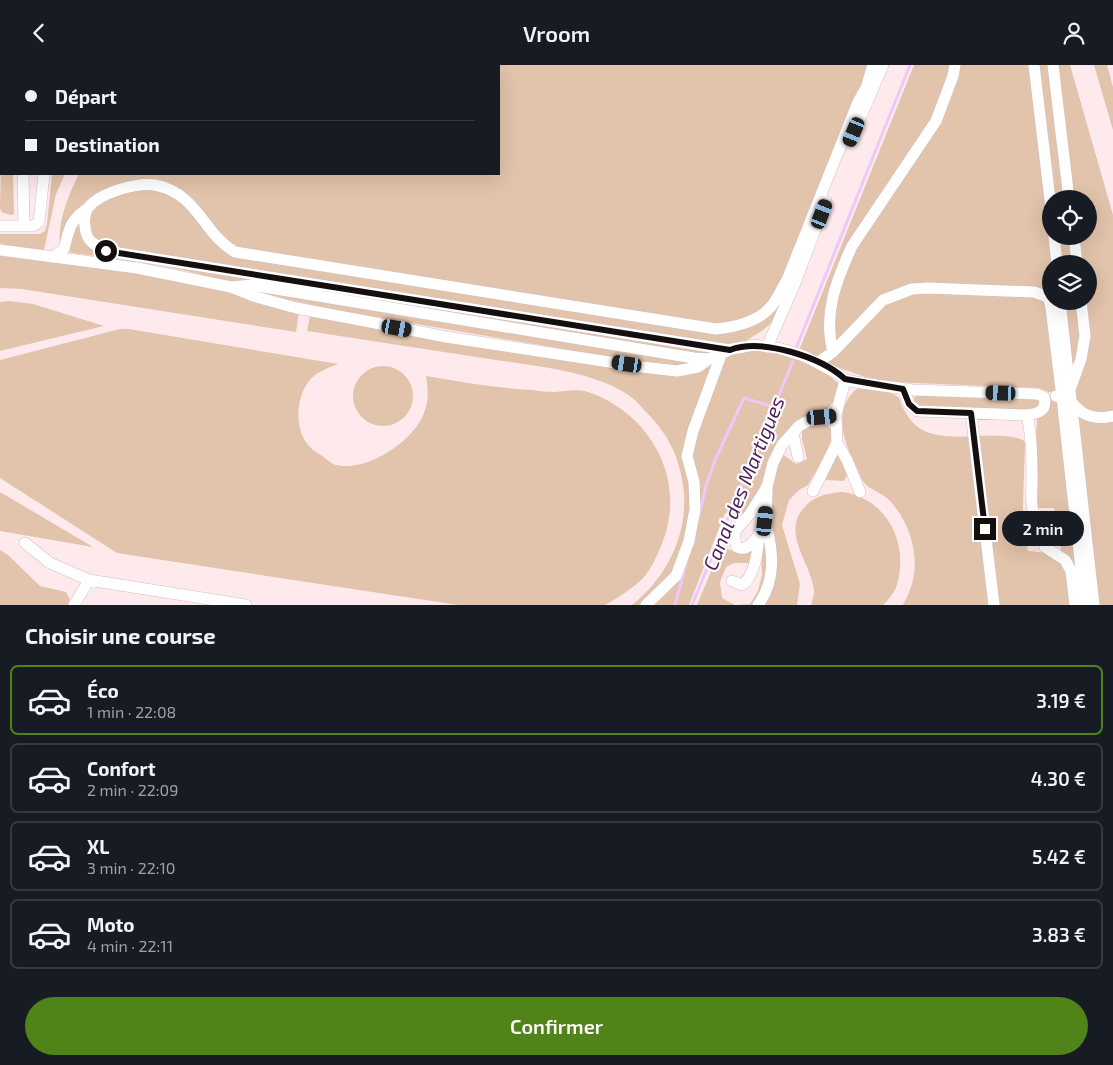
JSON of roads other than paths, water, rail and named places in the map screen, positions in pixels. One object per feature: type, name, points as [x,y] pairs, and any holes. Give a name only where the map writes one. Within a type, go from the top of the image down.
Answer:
[{"type":"lane","points":[[52,257],[64,249],[72,221],[97,200],[135,185],[154,185],[179,193],[192,205],[224,246],[235,252],[716,329],[734,328],[755,320],[772,306],[787,280],[858,102],[866,88],[872,65]]},
{"type":"lane","points":[[767,347],[795,283],[835,179],[883,65]]},
{"type":"lane","points":[[833,352],[829,336],[829,317],[842,269],[852,247],[936,121],[953,76],[955,65]]},
{"type":"lane","points":[[1034,65],[1049,190]]},
{"type":"lane","points":[[1053,65],[1068,190]]},
{"type":"lane","points":[[866,88],[868,100]]},
{"type":"lane","points":[[23,175],[24,226]]},
{"type":"lane","points":[[0,226],[33,226],[39,222],[44,175]]},
{"type":"lane","points":[[88,208],[84,219],[85,231],[91,242],[106,251],[725,353]]},
{"type":"lane","points":[[0,249],[138,268],[231,287],[253,296],[296,308],[446,337],[642,367],[677,371],[698,367],[709,359],[754,345],[778,348],[796,354],[817,363],[845,379],[903,389],[1046,394],[1068,397],[1076,408],[1084,414],[1096,417],[1113,416]]},
{"type":"lane","points":[[231,287],[252,285],[709,359]]},
{"type":"lane","points":[[817,363],[833,352],[883,300],[904,292],[928,288],[1034,292],[1048,297],[1068,397],[1094,605]]},
{"type":"lane","points":[[1061,310],[1086,605]]},
{"type":"lane","points":[[1068,397],[1081,359],[1085,336],[1082,310]]},
{"type":"lane","points":[[646,605],[676,576],[689,541],[695,509],[694,483],[687,456],[693,431],[725,353]]},
{"type":"lane","points":[[845,379],[836,416],[837,443],[847,460],[860,492]]},
{"type":"lane","points":[[903,389],[909,404],[917,411],[1036,414],[1044,408],[1046,403],[1044,397],[1037,394]]},
{"type":"lane","points":[[971,413],[994,605]]},
{"type":"lane","points":[[1027,415],[1031,430],[1031,505],[1034,513],[1041,516],[1045,547],[1053,554],[1065,560],[1070,571],[1075,605]]},
{"type":"lane","points":[[758,605],[771,578],[773,559],[765,521],[767,487],[773,463],[782,445],[799,426],[822,417],[836,416]]},
{"type":"lane","points":[[793,433],[798,457]]},
{"type":"lane","points":[[812,491],[837,443]]},
{"type":"lane","points":[[765,521],[756,540],[747,548],[737,547],[734,538],[736,530],[767,487]]},
{"type":"lane","points":[[732,581],[742,585],[747,581],[758,550],[759,535]]},
{"type":"lane","points":[[25,543],[50,563],[88,580],[246,605]]},
{"type":"lane","points":[[74,605],[88,580]]},
{"type":"waterway","name":"Canal des Martigues","points":[[797,346],[910,65]]},
{"type":"waterway","name":"Canal des Martigues","points":[[692,605],[793,361]]},
{"type":"waterway","points":[[698,520],[706,486],[715,460],[744,398],[774,407]]},
{"type":"waterway","points":[[675,605],[686,564]]}]
